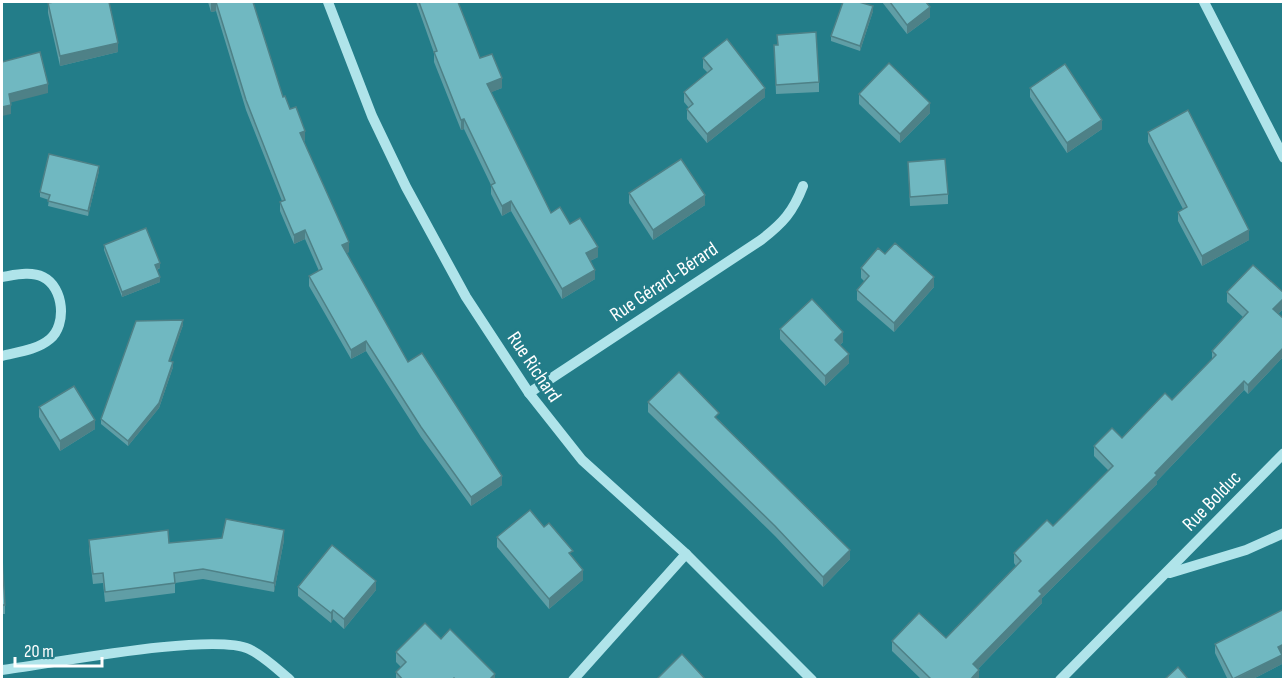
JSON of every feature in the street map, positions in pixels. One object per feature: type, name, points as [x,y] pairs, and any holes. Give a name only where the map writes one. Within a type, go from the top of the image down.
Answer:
[{"type":"street","name":"Rue Richard","points":[[328,2],[372,116],[406,187],[466,297],[529,393],[582,460],[686,554],[812,680]]},
{"type":"street","points":[[1204,2],[1284,158]]},
{"type":"street","name":"Rue Gérard-Bérard","points":[[529,393],[761,240],[794,209],[803,186]]},
{"type":"street","points":[[2,277],[28,273],[45,278],[57,293],[61,311],[59,329],[50,339],[33,348],[2,356]]},
{"type":"street","name":"Rue Bolduc","points":[[1060,680],[1284,453]]},
{"type":"street","name":"Rue Bolduc","points":[[1166,574],[1246,550],[1284,533]]},
{"type":"street","points":[[573,680],[686,554]]},
{"type":"street","points":[[2,670],[166,648],[226,645],[248,649],[290,680]]},
{"type":"building","points":[[109,2],[118,43],[60,56],[48,3]]},
{"type":"building","points":[[216,2],[253,2],[283,97],[285,96],[290,109],[296,107],[305,131],[300,133],[349,242],[342,245],[408,362],[422,353],[502,476],[471,497],[421,427],[366,341],[351,350],[309,276],[322,269],[305,230],[294,235],[280,202],[285,200],[246,100]]},
{"type":"building","points":[[419,2],[458,2],[480,58],[492,54],[502,78],[487,84],[551,213],[560,207],[570,224],[580,218],[598,247],[586,253],[595,270],[562,289],[511,201],[502,206],[491,185],[495,183],[464,119],[461,120],[434,52],[437,51]]},
{"type":"building","points":[[843,2],[859,2],[873,6],[860,46],[831,36]]},
{"type":"building","points":[[890,2],[926,2],[930,7],[907,25]]},
{"type":"building","points":[[816,32],[819,82],[776,85],[774,45],[778,45],[777,35]]},
{"type":"building","points":[[727,39],[765,88],[707,134],[687,109],[693,104],[684,92],[712,69],[703,58]]},
{"type":"building","points":[[40,52],[48,84],[9,94],[11,105],[2,107],[2,62]]},
{"type":"building","points":[[889,63],[930,103],[900,134],[859,94]]},
{"type":"building","points":[[1065,64],[1102,120],[1067,143],[1030,88]]},
{"type":"building","points":[[1188,110],[1249,230],[1202,256],[1178,212],[1187,207],[1148,132]]},
{"type":"building","points":[[49,154],[99,166],[88,211],[48,201],[50,195],[40,192]]},
{"type":"building","points":[[681,159],[705,195],[653,230],[629,193]]},
{"type":"building","points":[[945,159],[948,194],[910,197],[908,162]]},
{"type":"building","points":[[146,228],[160,263],[155,265],[160,277],[122,292],[104,245]]},
{"type":"building","points":[[895,243],[934,277],[894,323],[857,290],[869,276],[861,268],[878,248],[885,254]]},
{"type":"building","points":[[1253,265],[1284,293],[1284,298],[1273,309],[1284,319],[1284,347],[1248,385],[1244,381],[1155,473],[1157,475],[1039,591],[1042,594],[973,664],[979,670],[970,680],[932,680],[892,641],[919,613],[946,638],[1021,561],[1014,553],[1047,520],[1053,526],[1113,466],[1094,446],[1112,428],[1122,438],[1165,393],[1172,400],[1216,355],[1212,351],[1248,312],[1227,292]]},
{"type":"building","points":[[812,299],[843,332],[835,340],[849,354],[825,376],[780,329]]},
{"type":"building","points":[[183,320],[169,361],[173,362],[159,403],[128,441],[101,419],[136,321]]},
{"type":"building","points":[[679,372],[719,413],[715,417],[850,550],[823,577],[775,526],[648,402]]},
{"type":"building","points":[[74,386],[95,420],[60,441],[39,407]]},
{"type":"building","points":[[530,510],[544,527],[549,523],[573,551],[569,553],[583,570],[549,599],[497,537]]},
{"type":"building","points":[[226,519],[284,530],[274,583],[203,569],[174,573],[175,583],[105,592],[103,573],[93,574],[89,540],[168,530],[169,543],[222,538]]},
{"type":"building","points":[[332,545],[376,581],[344,619],[333,610],[331,613],[298,587]]},
{"type":"building","points":[[2,558],[5,605],[2,605]]},
{"type":"building","points":[[1284,609],[1284,644],[1278,647],[1282,655],[1233,679],[1215,644]]},
{"type":"building","points":[[425,623],[441,639],[450,629],[495,674],[489,680],[456,680],[454,678],[452,680],[403,680],[396,672],[406,662],[396,652]]},
{"type":"building","points":[[682,654],[706,680],[656,680]]},
{"type":"building","points":[[1178,667],[1189,680],[1164,680]]}]
